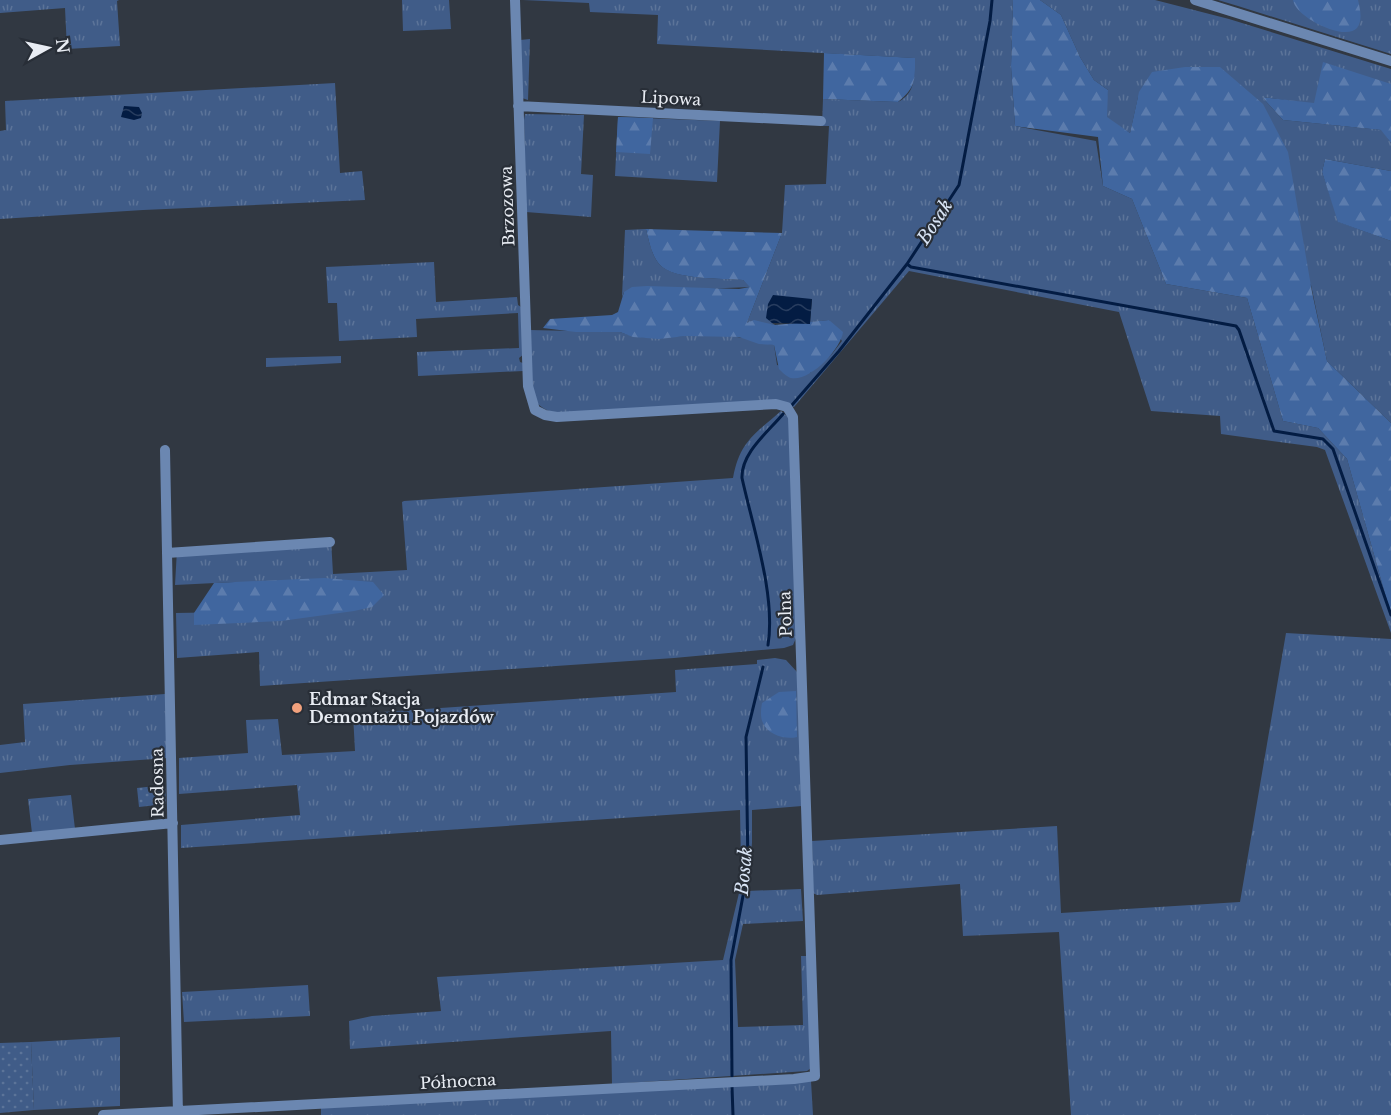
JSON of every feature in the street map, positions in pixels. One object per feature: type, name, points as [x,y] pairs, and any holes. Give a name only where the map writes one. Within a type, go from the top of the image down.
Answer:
[{"type":"street","name":"Brzozowa","points":[[515,0],[528,386],[535,410]]},
{"type":"street","points":[[1195,0],[1391,61]]},
{"type":"street","name":"Lipowa","points":[[518,106],[821,121]]},
{"type":"street","name":"Polna","points":[[535,410],[557,417],[776,404],[787,407],[793,417],[815,1076]]},
{"type":"street","name":"Radosna","points":[[165,450],[178,1113]]},
{"type":"street","points":[[167,553],[330,542]]},
{"type":"street","points":[[0,840],[173,823]]},
{"type":"street","name":"Północna","points":[[103,1115],[178,1113],[783,1080],[815,1076]]},
{"type":"green space","points":[[0,0],[119,0],[117,1],[120,46],[67,49],[65,8],[0,13]]},
{"type":"green space","points":[[402,0],[449,0],[451,29],[403,31]]},
{"type":"green space","points":[[523,0],[1013,0],[1011,66],[1015,126],[1096,141],[1103,186],[1132,199],[1166,284],[1247,298],[1283,421],[1318,428],[1347,459],[1391,615],[1391,633],[1325,450],[1221,434],[1220,416],[1151,411],[1119,312],[909,271],[794,407],[784,402],[559,413],[540,406],[534,398],[530,379],[529,330],[620,332],[660,338],[705,335],[742,338],[774,345],[777,365],[810,373],[832,354],[842,341],[829,320],[810,322],[812,299],[772,323],[775,325],[747,323],[782,233],[785,185],[826,184],[829,126],[822,126],[823,99],[898,102],[911,89],[914,77],[914,58],[657,44],[658,15],[590,12],[589,3]]},
{"type":"green space","points":[[1013,0],[1040,0],[1061,15],[1080,57],[1094,80],[1108,90],[1107,117],[1130,133],[1139,92],[1152,72],[1185,67],[1220,67],[1263,104],[1288,152],[1312,292],[1327,361],[1391,423],[1391,615],[1347,459],[1318,428],[1283,421],[1247,298],[1166,284],[1132,199],[1103,186],[1098,137],[1015,126],[1011,66]]},
{"type":"green space","points":[[1040,0],[1155,0],[1229,19],[1391,69],[1391,84],[1314,104],[1262,97],[1283,120],[1382,130],[1391,143],[1391,171],[1325,159],[1322,172],[1339,222],[1391,241],[1391,423],[1327,361],[1311,285],[1138,97],[1130,133],[1104,117],[1108,90],[1094,80],[1080,57],[1061,15]]},
{"type":"green space","points":[[1218,0],[1391,0],[1391,54],[1238,6]]},
{"type":"green space","points":[[1293,0],[1358,0],[1361,14],[1359,25],[1351,32],[1321,26],[1302,14]]},
{"type":"green space","points":[[530,39],[528,100],[522,98],[520,40]]},
{"type":"green space","points":[[824,53],[915,58],[913,83],[898,102],[823,99]]},
{"type":"green space","points":[[1323,62],[1391,84],[1391,143],[1381,130],[1283,120],[1262,97],[1314,103]]},
{"type":"green space","points":[[335,83],[340,173],[362,171],[365,200],[0,219],[0,131],[6,130],[5,101]]},
{"type":"green space","points":[[525,114],[584,115],[581,174],[593,175],[591,217],[526,212]]},
{"type":"green space","points":[[618,117],[720,121],[717,182],[615,176]]},
{"type":"green space","points":[[618,117],[653,118],[650,154],[616,152]]},
{"type":"green space","points":[[1325,159],[1391,171],[1391,241],[1338,222],[1322,172]]},
{"type":"green space","points":[[646,229],[654,257],[667,270],[687,276],[743,280],[751,287],[624,292],[622,297],[625,230]]},
{"type":"green space","points":[[646,229],[782,233],[747,323],[754,320],[775,325],[829,320],[843,332],[837,347],[815,370],[799,378],[791,378],[779,369],[774,345],[759,344],[739,337],[686,336],[659,339],[633,337],[620,332],[576,332],[543,328],[550,319],[612,315],[618,312],[624,292],[632,287],[739,289],[750,287],[743,280],[686,276],[666,270],[654,257]]},
{"type":"green space","points":[[434,262],[436,302],[517,297],[518,305],[521,307],[524,354],[519,358],[523,363],[523,371],[418,376],[417,352],[519,348],[518,313],[416,319],[417,337],[339,341],[337,303],[328,303],[326,267]]},
{"type":"green space","points":[[341,356],[341,363],[266,367],[266,358]]},
{"type":"green space","points":[[781,411],[791,423],[796,638],[793,645],[784,648],[674,658],[260,686],[259,652],[177,658],[176,613],[234,612],[235,582],[175,585],[177,550],[331,539],[333,574],[407,570],[402,502],[404,501],[733,478],[744,447]]},
{"type":"green space","points":[[324,578],[373,582],[384,595],[372,607],[354,611],[281,621],[194,625],[194,613],[214,583]]},
{"type":"green space","points":[[1286,633],[1391,639],[1391,1115],[1071,1115],[1059,932],[963,936],[960,884],[817,895],[813,893],[812,841],[1057,826],[1061,913],[1240,902]]},
{"type":"green space","points":[[775,658],[786,660],[797,672],[802,806],[752,810],[752,843],[747,891],[801,889],[803,921],[743,924],[735,960],[738,1027],[803,1025],[801,956],[807,956],[811,1068],[807,1071],[612,1084],[611,1031],[350,1049],[349,1021],[372,1016],[441,1011],[437,977],[723,960],[739,893],[740,810],[181,848],[181,825],[300,815],[297,785],[179,794],[179,758],[248,753],[246,720],[278,719],[282,755],[355,751],[353,714],[676,692],[675,670],[757,664],[757,660]]},
{"type":"green space","points":[[796,691],[797,737],[783,737],[769,731],[762,721],[762,703],[779,692]]},
{"type":"green space","points":[[165,694],[168,758],[0,773],[0,745],[25,742],[23,704]]},
{"type":"green space","points":[[165,785],[166,804],[139,807],[137,788]]},
{"type":"green space","points":[[71,795],[75,829],[32,833],[28,799]]},
{"type":"green space","points":[[308,985],[310,1016],[184,1022],[182,992]]},
{"type":"green space","points":[[120,1037],[120,1106],[34,1110],[31,1042]]},
{"type":"green space","points":[[31,1042],[34,1110],[0,1113],[0,1043]]},
{"type":"green space","points":[[811,1081],[813,1115],[321,1115],[321,1108]]},
{"type":"water","points":[[124,106],[139,107],[142,113],[141,118],[134,120],[121,117]]},
{"type":"water","points":[[773,295],[812,299],[810,324],[772,323],[766,318],[768,304]]},
{"type":"waterway","name":"Bosak","points":[[792,405],[839,351],[907,264],[959,185],[992,0]]},
{"type":"waterway","points":[[907,264],[911,267],[1236,326],[1274,431],[1323,439],[1333,449],[1391,615]]},
{"type":"waterway","name":"Bosak","points":[[768,645],[770,626],[766,584],[742,478],[746,460],[751,452],[783,414]]},
{"type":"waterway","name":"Bosak","points":[[732,1076],[731,960],[748,869],[746,737],[763,667]]},
{"type":"waterway","name":"Bosak","points":[[732,1087],[733,1115]]},
{"type":"place","name":"Edmar Stacja Demontażu Pojazdów","points":[[297,708]]}]
